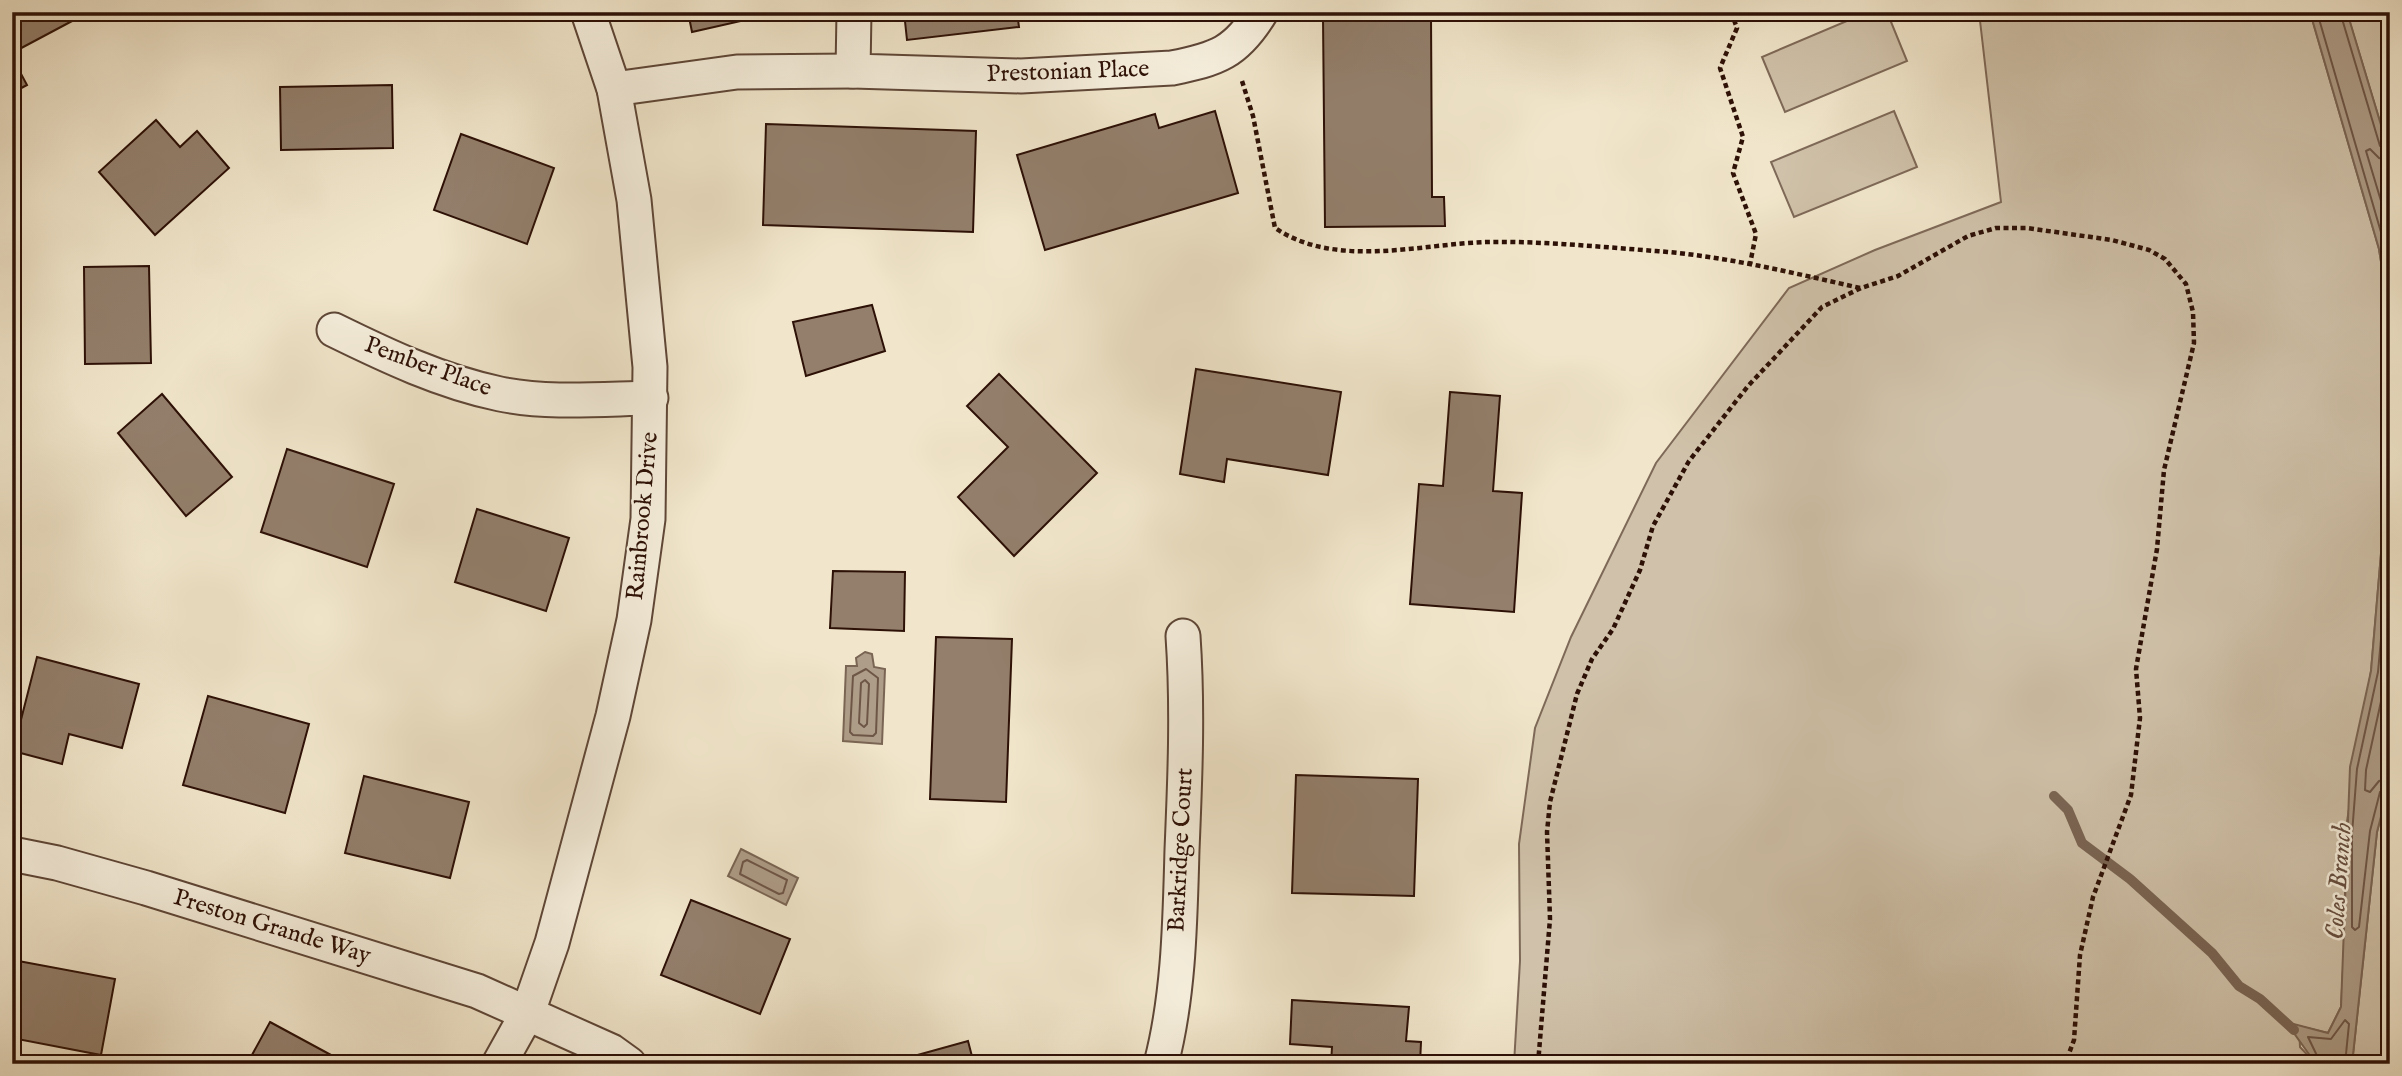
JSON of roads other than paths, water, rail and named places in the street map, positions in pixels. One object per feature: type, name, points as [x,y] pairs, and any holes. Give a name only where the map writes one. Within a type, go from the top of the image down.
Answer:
[{"type":"street","name":"Rainbrook Drive","points":[[499,1064],[528,1012],[555,930],[613,716],[634,620],[648,519],[651,398],[645,302],[634,200],[614,89],[588,12]]},
{"type":"street","points":[[853,71],[854,12]]},
{"type":"street","name":"Prestonian Place","points":[[614,89],[737,72],[853,71],[949,76],[1021,76],[1172,68],[1232,50],[1247,35],[1261,12]]},
{"type":"street","name":"Pember Place","points":[[334,330],[438,376],[500,394],[549,400],[651,398]]},
{"type":"street","name":"Barkridge Court","points":[[1161,1064],[1169,1031],[1181,874],[1188,701],[1183,636]]},
{"type":"street","name":"Preston Grande Way","points":[[12,855],[57,863],[146,888],[477,991],[611,1051],[629,1064]]},
{"type":"water","points":[[2310,12],[2347,12],[2390,155],[2390,318],[2379,249]]},
{"type":"water","points":[[2390,507],[2390,782],[2377,832],[2352,1064],[2316,1064],[2286,1022],[2328,1033],[2341,1007],[2350,767],[2371,671],[2382,542]]},
{"type":"water","points":[[865,652],[872,654],[874,667],[885,669],[882,744],[843,741],[846,666],[857,666],[856,658]]},
{"type":"water","points":[[741,849],[798,878],[786,905],[728,876]]},
{"type":"waterway","points":[[2054,796],[2068,810],[2082,843],[2130,879],[2212,953],[2239,986],[2260,999],[2294,1030]]},
{"type":"water label","name":"Coles Branch","points":[[2339,881]]}]
